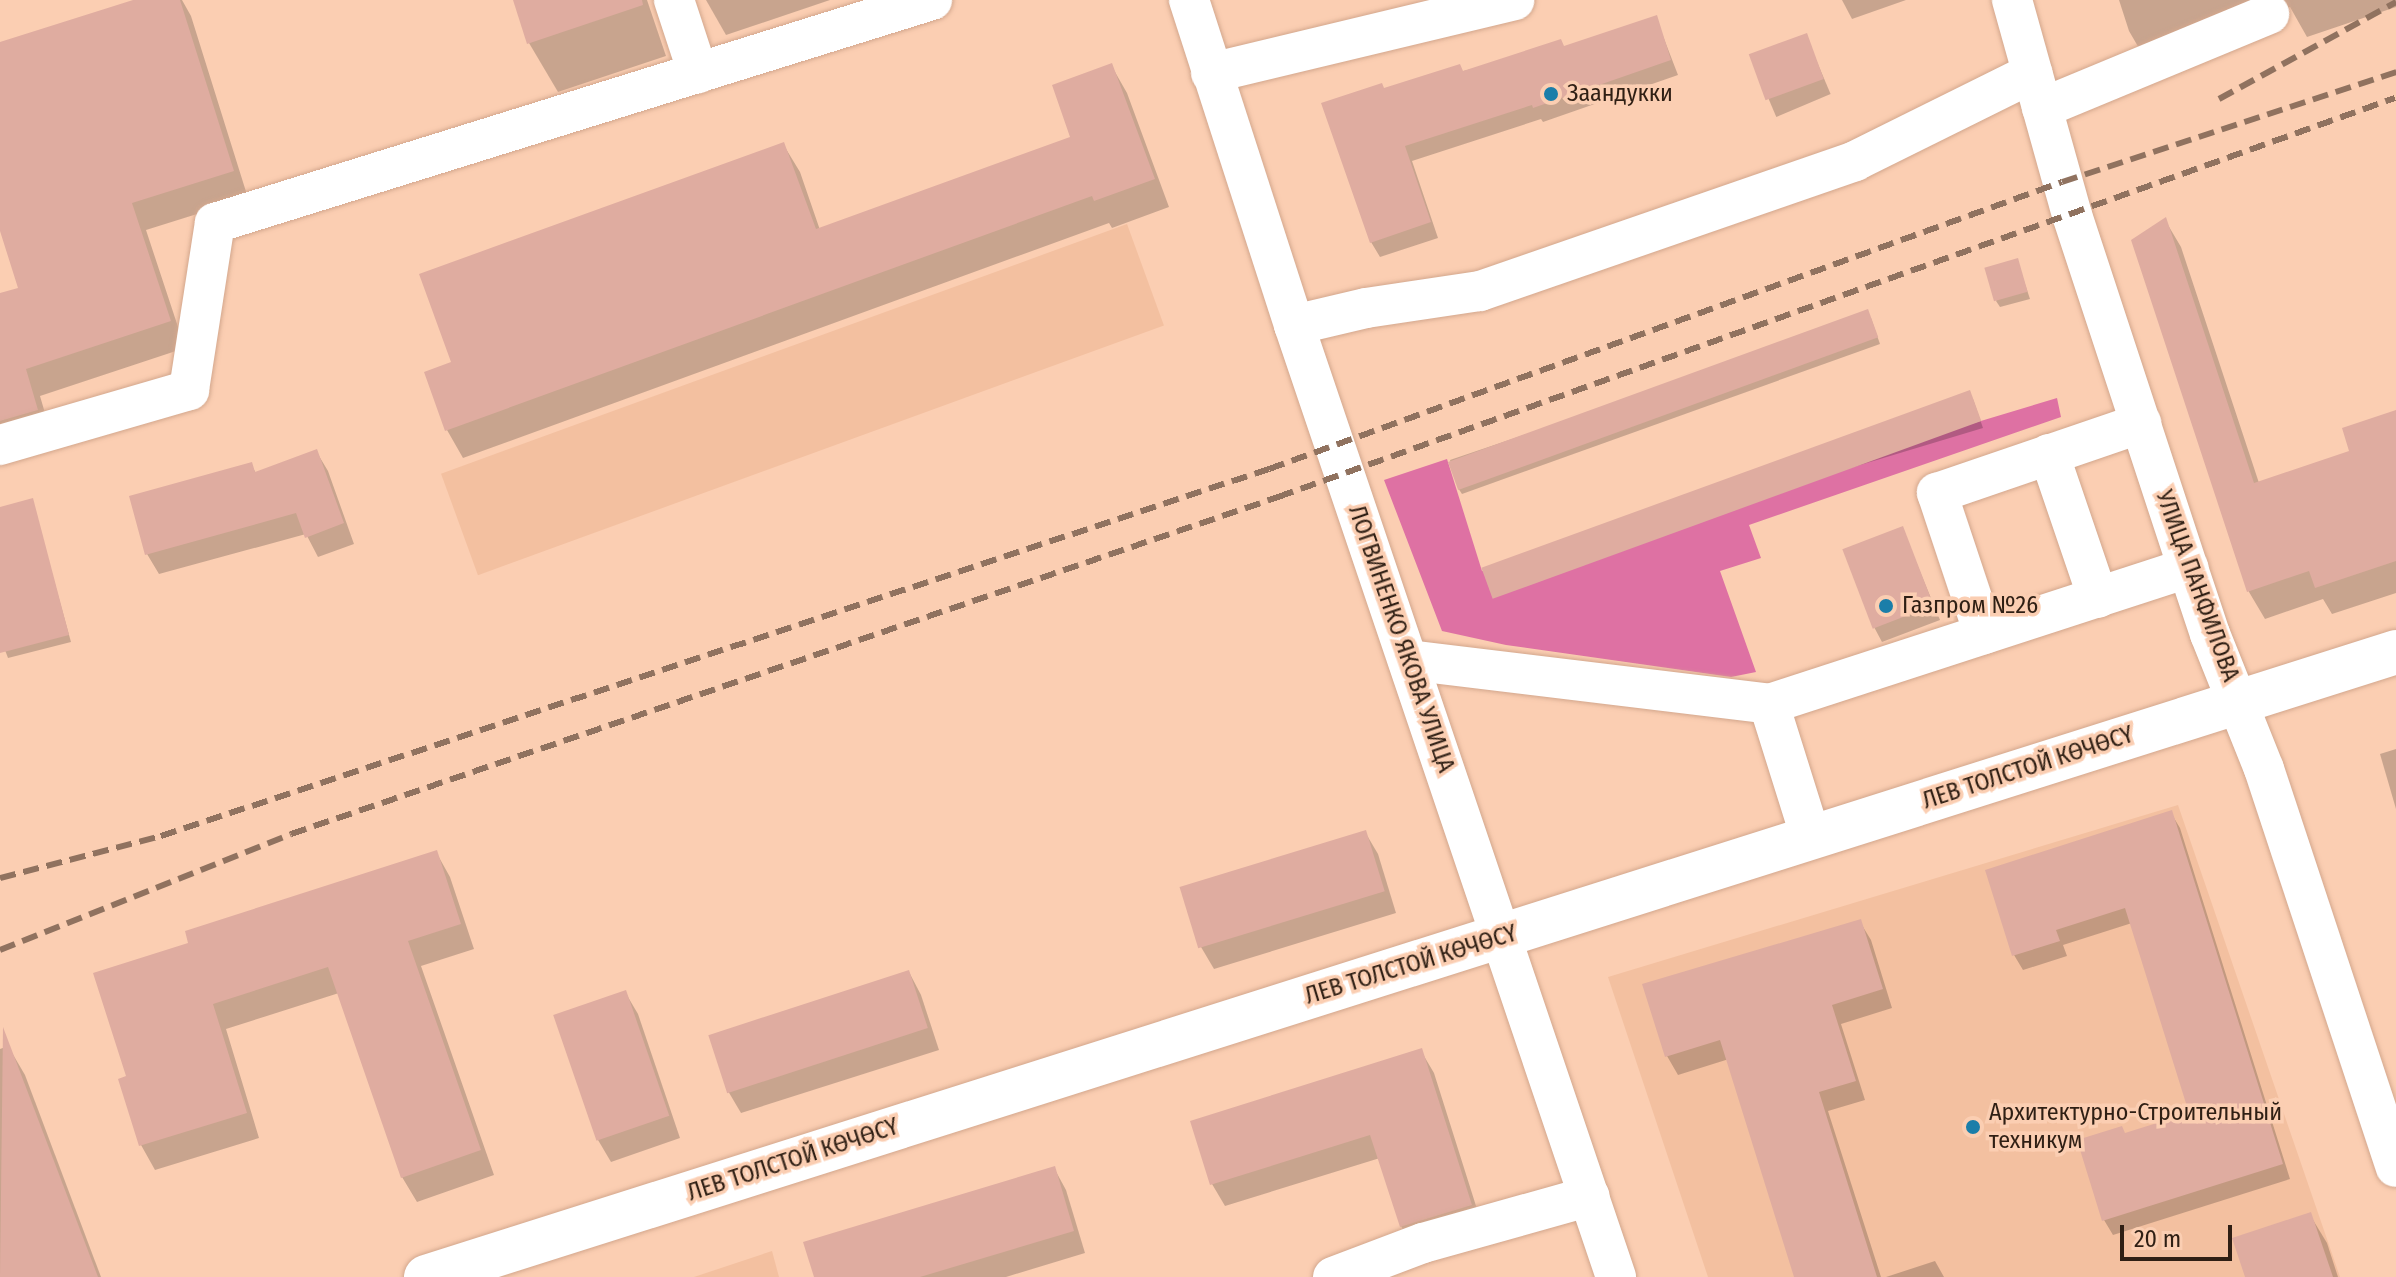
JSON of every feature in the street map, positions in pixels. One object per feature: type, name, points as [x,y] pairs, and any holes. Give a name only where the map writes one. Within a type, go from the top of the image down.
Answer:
[{"type":"main road","name":"ЛЕВ ТОЛСТОЙ КӨЧӨСҮ","points":[[426,1277],[2396,652]]},
{"type":"street","points":[[674,0],[698,73]]},
{"type":"street","points":[[0,445],[189,390],[215,223],[932,0]]},
{"type":"street","name":"ЛОГВИНЕНКО ЯКОВА УЛИЦА","points":[[1189,0],[1294,325],[1616,1277]]},
{"type":"street","points":[[1211,73],[1514,0]]},
{"type":"street","name":"УЛИЦА ПАНФИЛОВА","points":[[2012,0],[2072,215],[2188,568],[2210,634],[2239,701],[2396,1167]]},
{"type":"street","points":[[1294,325],[1366,308],[1480,291],[1855,161],[2037,90],[2269,14]]},
{"type":"street","points":[[1984,634],[1937,493],[2141,423]]},
{"type":"street","points":[[2049,454],[2098,598]]},
{"type":"street","points":[[1408,660],[1769,704],[2188,568]]},
{"type":"street","points":[[1769,704],[1811,838]]},
{"type":"street","points":[[1333,1277],[1423,1243],[1590,1196]]},
{"type":"shaded area","points":[[1127,224],[1164,325],[478,575],[441,474]]},
{"type":"shaded area","points":[[2057,398],[2061,417],[1749,525],[1761,558],[1720,571],[1756,672],[1731,677],[1506,645],[1442,631],[1384,480],[1447,459],[1482,571]]},
{"type":"shaded area","name":"Архитектурно-Строительный техникум","points":[[2178,805],[2340,1277],[1708,1277],[1608,977]]},
{"type":"shaded area","points":[[772,1251],[779,1277],[694,1277]]},
{"type":"building","points":[[133,0],[180,0],[234,171],[132,203],[171,321],[26,369],[38,410],[0,421],[0,293],[18,288],[0,231],[0,42]]},
{"type":"building","points":[[513,0],[642,0],[643,5],[527,44]]},
{"type":"building","points":[[1657,15],[1671,60],[1533,108],[1532,105],[1405,146],[1431,222],[1370,243],[1321,103],[1382,83],[1384,88],[1460,64],[1463,71],[1561,39],[1564,46]]},
{"type":"building","points":[[1807,33],[1824,79],[1765,100],[1749,54]]},
{"type":"building","points":[[1112,63],[1155,179],[1094,201],[1092,196],[445,431],[424,372],[451,362],[419,274],[784,142],[816,229],[1070,137],[1052,85]]},
{"type":"building","points":[[2166,217],[2254,483],[2349,451],[2342,428],[2396,410],[2396,561],[2315,588],[2309,571],[2247,592],[2131,240]]},
{"type":"building","points":[[2018,258],[2028,292],[1994,301],[1984,268]]},
{"type":"building","points":[[1868,309],[1878,337],[1458,490],[1448,462]]},
{"type":"building","points":[[1970,390],[1981,421],[1493,599],[1481,568]]},
{"type":"building","points":[[317,449],[344,523],[305,538],[296,513],[145,555],[129,496],[252,462],[255,472]]},
{"type":"building","points":[[33,498],[69,635],[0,653],[0,507]]},
{"type":"building","points":[[1903,526],[1933,605],[1873,629],[1842,549]]},
{"type":"building","points":[[2172,810],[2283,1164],[2102,1221],[2077,1140],[2122,1126],[2125,1133],[2189,1113],[2125,908],[2056,930],[2060,941],[2012,956],[1985,870]]},
{"type":"building","points":[[1366,830],[1385,891],[1198,948],[1180,887]]},
{"type":"building","points":[[437,850],[461,924],[408,941],[481,1150],[401,1178],[328,967],[213,1004],[247,1113],[139,1146],[118,1079],[126,1076],[93,973],[188,943],[185,931]]},
{"type":"building","points":[[1861,919],[1883,989],[1832,1005],[1856,1081],[1819,1092],[1877,1277],[1794,1277],[1720,1040],[1665,1057],[1642,984]]},
{"type":"building","points":[[909,970],[928,1028],[727,1093],[708,1035]]},
{"type":"building","points":[[626,990],[669,1116],[596,1141],[553,1015]]},
{"type":"building","points":[[3,1027],[98,1277],[0,1277]]},
{"type":"building","points":[[1422,1048],[1472,1205],[1400,1227],[1370,1135],[1210,1185],[1190,1121]]},
{"type":"building","points":[[1055,1166],[1074,1231],[920,1277],[814,1277],[803,1242]]},
{"type":"building","points":[[2311,1212],[2333,1277],[2245,1277],[2232,1238]]},
{"type":"railway","points":[[2219,99],[2396,2]]},
{"type":"railway","points":[[0,878],[161,836],[1269,469],[2062,182],[2396,72]]},
{"type":"railway","points":[[0,950],[291,834],[1278,497],[2395,98]]},
{"type":"place","name":"Заандукки","points":[[1551,94]]},
{"type":"place","name":"Газпром №26","points":[[1886,606]]},
{"type":"place","name":"Архитектурно-Строительный техникум","points":[[1973,1127]]}]
